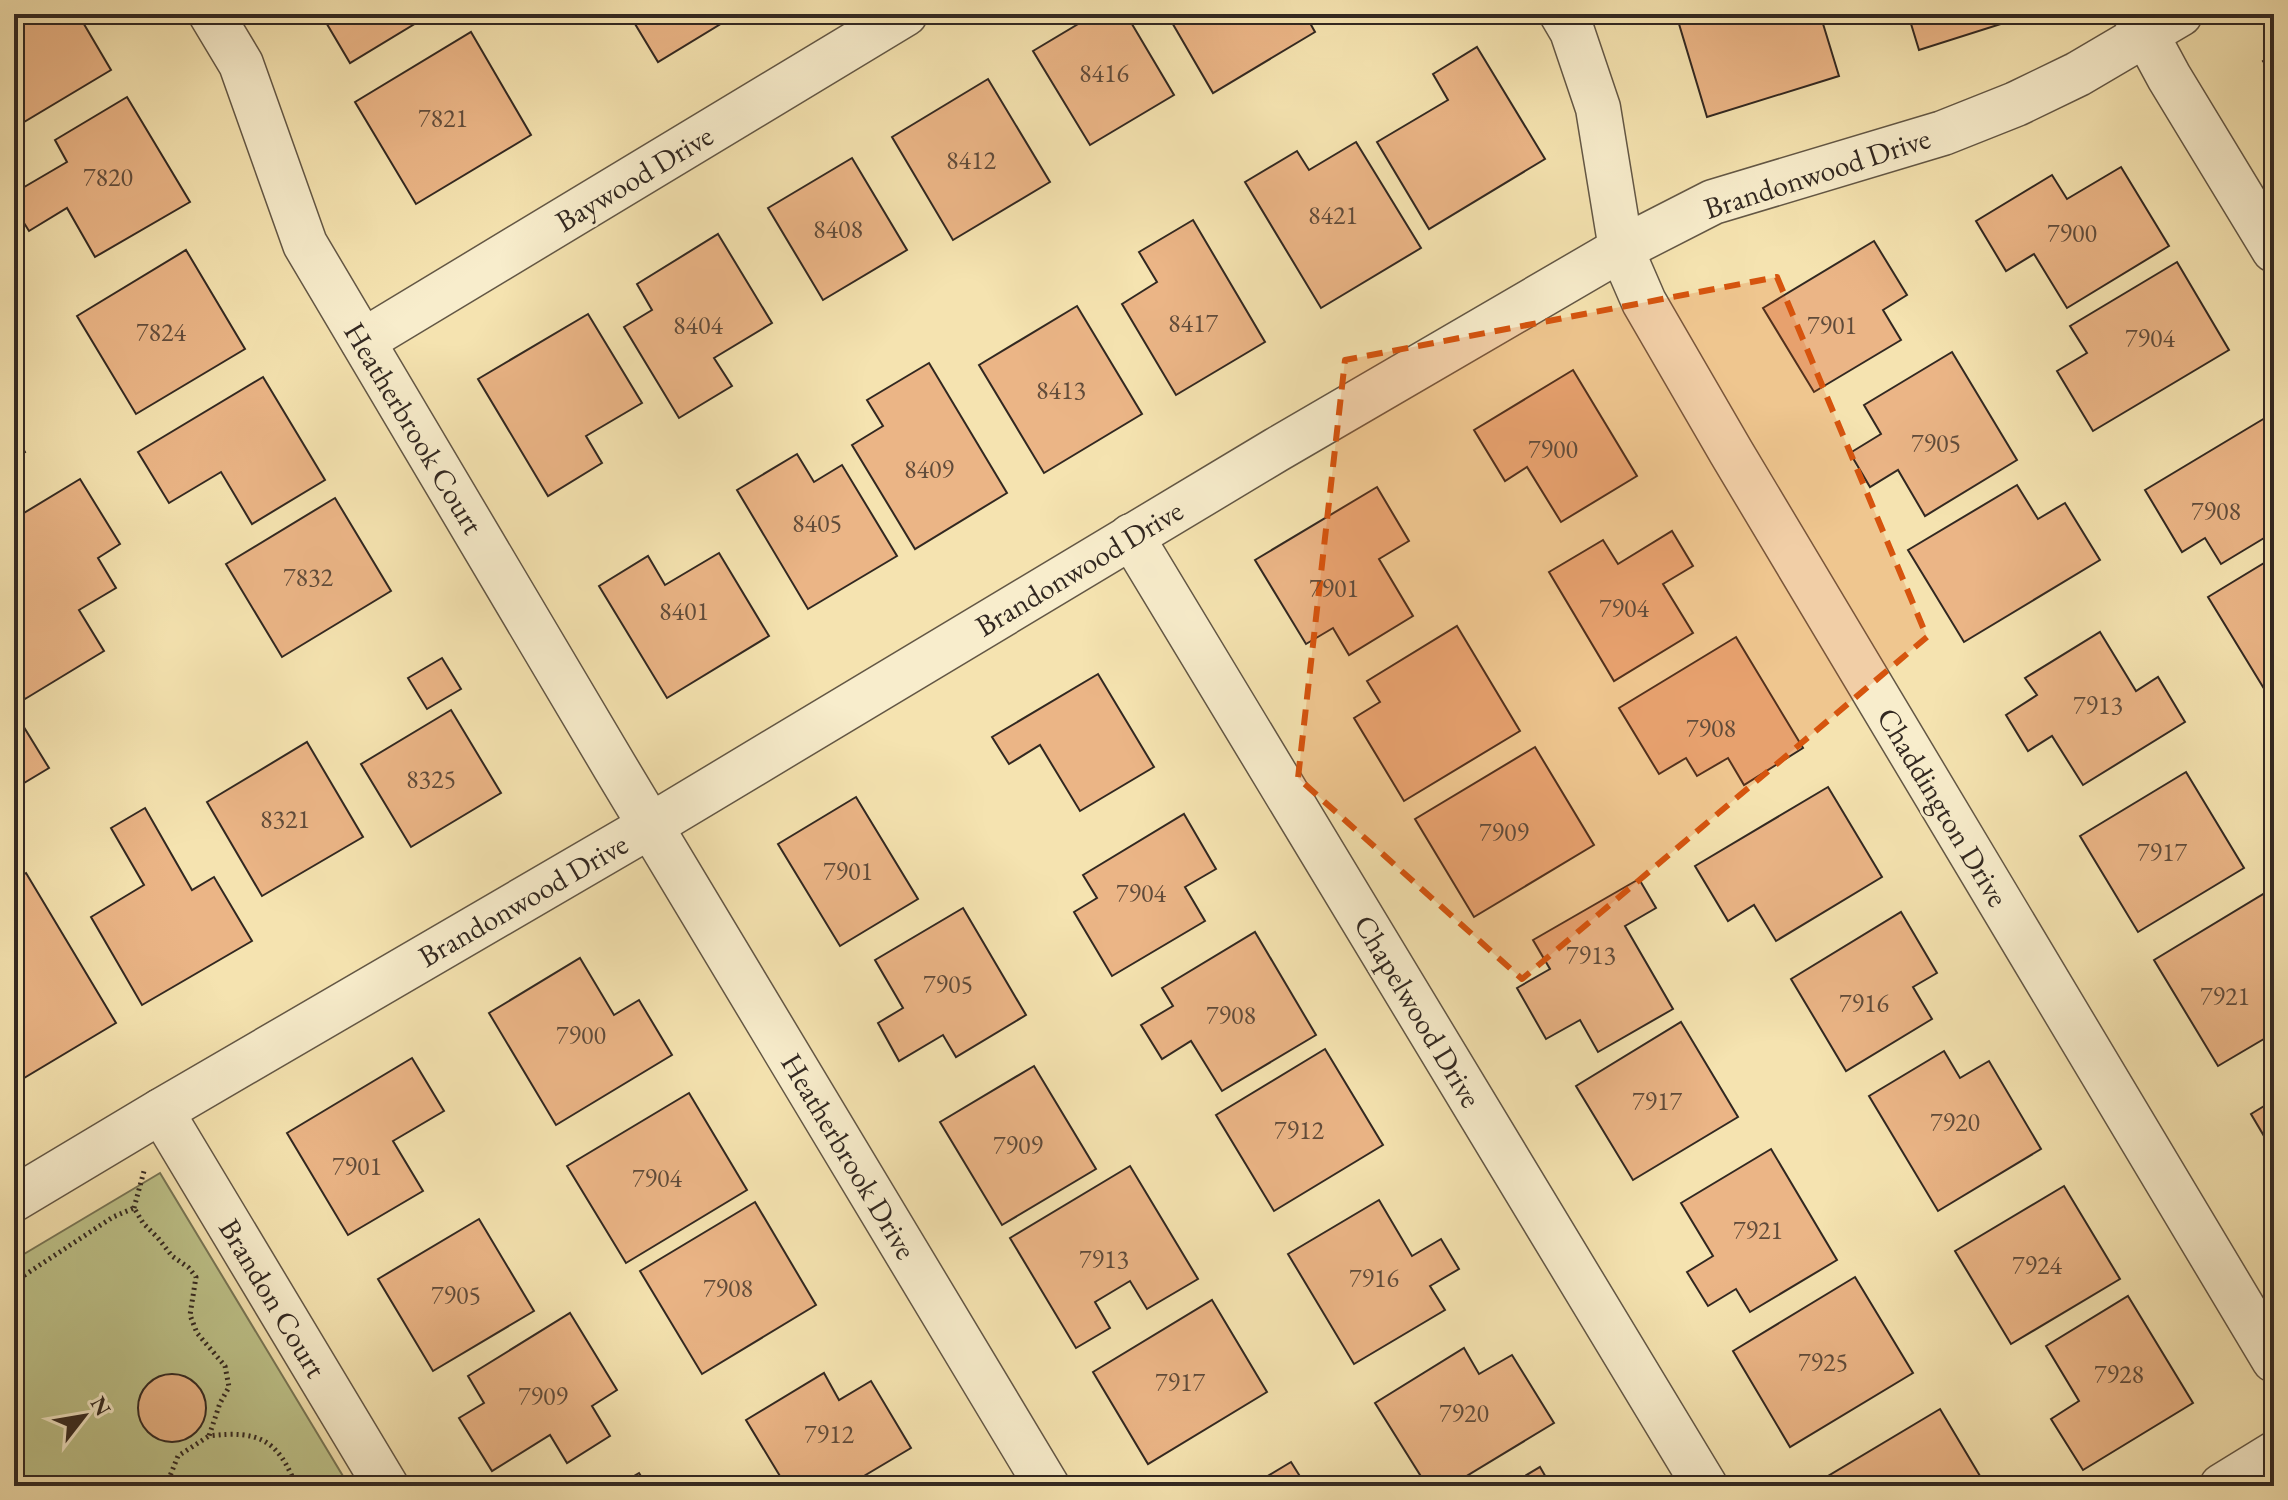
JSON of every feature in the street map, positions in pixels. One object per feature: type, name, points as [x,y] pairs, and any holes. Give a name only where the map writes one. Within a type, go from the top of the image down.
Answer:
[{"type":"street","name":"Heatherbrook Court","points":[[211,14],[241,64],[305,244],[650,826]]},
{"type":"street","name":"Chaddington Drive","points":[[1562,14],[1572,31],[1598,108],[1621,249],[1644,302],[2274,1360]]},
{"type":"street","name":"Baywood Drive","points":[[363,341],[900,15]]},
{"type":"street","name":"Brandonwood Drive","points":[[14,1199],[650,826],[1131,536],[1621,249],[1713,202],[1943,133],[2016,104],[2078,74],[2153,21]]},
{"type":"street","points":[[2153,21],[2274,250]]},
{"type":"street","name":"Chapelwood Drive","points":[[1131,536],[1705,1486]]},
{"type":"street","name":"Heatherbrook Drive","points":[[650,826],[1047,1486]]},
{"type":"street","name":"Brandon Court","points":[[161,1111],[386,1486]]},
{"type":"street","points":[[2222,1486],[2274,1454]]},
{"type":"path","points":[[14,1282],[113,1217],[134,1208],[172,1256],[196,1277],[190,1315],[197,1333],[225,1366],[229,1387],[209,1436]]},
{"type":"path","points":[[166,1486],[178,1456],[209,1436],[236,1433],[261,1438],[286,1461],[296,1486]]},
{"type":"highlighted area","points":[[1777,277],[1927,637],[1522,979],[1298,778],[1345,360]]},
{"type":"green space","points":[[160,1173],[349,1486],[14,1486],[14,1260]]},
{"type":"building","points":[[14,14],[78,14],[111,70],[14,128]]},
{"type":"building","points":[[321,14],[431,14],[350,63]]},
{"type":"building","points":[[629,14],[737,14],[658,62]]},
{"type":"building","points":[[1095,14],[1126,14],[1174,95],[1090,145],[1033,51]]},
{"type":"building","points":[[1167,14],[1305,14],[1315,32],[1213,93]]},
{"type":"building","points":[[1676,14],[1820,14],[1839,76],[1707,117]]},
{"type":"building","points":[[1908,14],[2026,14],[2026,16],[1919,50]]},
{"type":"building","points":[[471,32],[531,135],[416,204],[355,102]]},
{"type":"building","points":[[1477,47],[1545,159],[1429,229],[1377,142],[1448,100],[1433,74]]},
{"type":"building","points":[[2274,55],[2274,78],[2263,61]]},
{"type":"building","points":[[988,79],[1050,182],[953,240],[892,137]]},
{"type":"building","points":[[127,97],[190,202],[95,257],[67,208],[29,231],[14,207],[14,193],[67,162],[55,140]]},
{"type":"building","points":[[1356,142],[1421,248],[1321,308],[1245,182],[1297,151],[1309,170]]},
{"type":"building","points":[[852,158],[907,250],[823,300],[768,208]]},
{"type":"building","points":[[2121,167],[2169,246],[2067,308],[2034,254],[2006,271],[1976,221],[2052,175],[2067,199]]},
{"type":"building","points":[[1193,220],[1265,342],[1176,395],[1122,304],[1157,282],[1139,252]]},
{"type":"building","points":[[718,234],[772,323],[714,358],[732,386],[679,418],[624,327],[652,310],[637,284]]},
{"type":"building","points":[[1874,241],[1907,295],[1883,310],[1901,340],[1814,392],[1763,308]]},
{"type":"building","points":[[186,250],[245,349],[136,414],[77,316]]},
{"type":"building","points":[[2177,262],[2229,350],[2093,431],[2057,371],[2087,353],[2070,326]]},
{"type":"building","points":[[1077,306],[1142,414],[1044,473],[979,365]]},
{"type":"building","points":[[588,314],[642,403],[586,436],[602,463],[548,496],[478,379]]},
{"type":"building","points":[[1952,352],[2017,460],[1925,516],[1898,470],[1870,487],[1850,453],[1881,434],[1864,405]]},
{"type":"building","points":[[929,363],[1007,493],[915,549],[852,445],[883,426],[867,400]]},
{"type":"building","points":[[1573,370],[1637,476],[1561,522],[1527,467],[1505,481],[1474,430]]},
{"type":"building","points":[[263,377],[325,480],[252,524],[221,472],[169,503],[138,452]]},
{"type":"building","points":[[2265,418],[2274,433],[2274,532],[2221,564],[2205,538],[2182,552],[2145,490]]},
{"type":"building","points":[[14,433],[25,452],[14,458]]},
{"type":"building","points":[[797,454],[814,482],[842,465],[897,556],[808,609],[737,490]]},
{"type":"building","points":[[80,479],[120,544],[98,558],[116,588],[79,610],[104,651],[25,699],[14,681],[14,519]]},
{"type":"building","points":[[2017,485],[2038,519],[2065,503],[2100,560],[1964,642],[1908,550]]},
{"type":"building","points":[[1377,487],[1409,541],[1379,559],[1413,616],[1349,655],[1333,628],[1306,644],[1255,560]]},
{"type":"building","points":[[335,498],[391,591],[282,657],[226,564]]},
{"type":"building","points":[[1672,531],[1693,566],[1663,584],[1693,633],[1614,681],[1549,572],[1603,540],[1618,564]]},
{"type":"building","points":[[719,553],[769,636],[667,698],[599,586],[648,556],[665,585]]},
{"type":"building","points":[[2274,557],[2274,705],[2208,597]]},
{"type":"building","points":[[1457,626],[1520,731],[1404,801],[1354,718],[1380,702],[1367,681]]},
{"type":"building","points":[[2100,632],[2136,691],[2158,677],[2185,722],[2083,785],[2052,736],[2028,751],[2006,715],[2037,695],[2025,678]]},
{"type":"building","points":[[1736,637],[1803,748],[1744,785],[1728,758],[1697,776],[1686,758],[1659,774],[1619,708]]},
{"type":"building","points":[[442,658],[461,689],[427,709],[408,678]]},
{"type":"building","points":[[1098,674],[1154,767],[1080,811],[1040,745],[1009,764],[992,737]]},
{"type":"building","points":[[451,710],[501,793],[411,847],[361,764]]},
{"type":"building","points":[[14,711],[49,768],[14,789]]},
{"type":"building","points":[[307,742],[363,837],[262,896],[207,802]]},
{"type":"building","points":[[1535,747],[1594,845],[1474,917],[1415,819]]},
{"type":"building","points":[[2186,772],[2244,868],[2138,932],[2080,836]]},
{"type":"building","points":[[1828,787],[1882,877],[1776,941],[1754,905],[1728,921],[1695,866]]},
{"type":"building","points":[[856,797],[918,899],[840,946],[778,844]]},
{"type":"building","points":[[145,808],[192,890],[214,877],[252,941],[142,1005],[91,917],[144,885],[111,828]]},
{"type":"building","points":[[1184,814],[1216,869],[1185,887],[1205,921],[1112,976],[1074,912],[1097,898],[1083,875]]},
{"type":"building","points":[[26,873],[116,1023],[14,1084],[14,880]]},
{"type":"building","points":[[1639,879],[1656,908],[1625,926],[1673,1009],[1598,1052],[1580,1020],[1546,1039],[1517,988],[1550,969],[1533,940]]},
{"type":"building","points":[[2270,890],[2274,897],[2274,1033],[2218,1066],[2154,960]]},
{"type":"building","points":[[963,908],[1026,1015],[956,1057],[943,1035],[899,1061],[878,1023],[903,1008],[875,960]]},
{"type":"building","points":[[1901,912],[1937,973],[1913,987],[1932,1019],[1846,1071],[1791,979]]},
{"type":"building","points":[[1255,932],[1316,1035],[1222,1091],[1191,1041],[1162,1059],[1141,1025],[1173,1006],[1162,988]]},
{"type":"building","points":[[580,958],[614,1015],[639,1000],[672,1055],[556,1125],[489,1013]]},
{"type":"building","points":[[1681,1022],[1738,1117],[1633,1180],[1576,1086]]},
{"type":"building","points":[[1325,1049],[1383,1145],[1274,1211],[1216,1115]]},
{"type":"building","points":[[1944,1051],[1960,1078],[1989,1061],[2041,1149],[1938,1211],[1869,1096]]},
{"type":"building","points":[[412,1058],[444,1111],[393,1141],[423,1191],[348,1235],[287,1133]]},
{"type":"building","points":[[1034,1066],[1096,1169],[1002,1225],[940,1122]]},
{"type":"building","points":[[689,1093],[747,1190],[626,1263],[567,1166]]},
{"type":"building","points":[[2274,1100],[2274,1153],[2251,1114]]},
{"type":"building","points":[[1771,1149],[1837,1260],[1750,1312],[1736,1289],[1708,1306],[1687,1272],[1713,1256],[1681,1203]]},
{"type":"building","points":[[1130,1166],[1198,1279],[1147,1309],[1130,1281],[1095,1302],[1110,1328],[1076,1348],[1010,1238]]},
{"type":"building","points":[[2064,1186],[2120,1279],[2011,1344],[1955,1251]]},
{"type":"building","points":[[1379,1200],[1412,1256],[1441,1239],[1459,1269],[1430,1286],[1445,1310],[1354,1364],[1288,1254]]},
{"type":"building","points":[[755,1202],[816,1305],[702,1374],[640,1271]]},
{"type":"building","points":[[479,1219],[534,1311],[433,1371],[378,1279]]},
{"type":"building","points":[[1855,1277],[1913,1373],[1790,1447],[1733,1351]]},
{"type":"building","points":[[2128,1296],[2193,1403],[2083,1470],[2051,1419],[2079,1401],[2046,1346]]},
{"type":"building","points":[[1212,1300],[1267,1392],[1148,1464],[1093,1372]]},
{"type":"building","points":[[570,1313],[617,1390],[592,1406],[610,1436],[567,1463],[550,1435],[492,1471],[459,1418],[484,1403],[468,1376]]},
{"type":"building","points":[[1464,1348],[1479,1374],[1512,1355],[1554,1423],[1450,1486],[1427,1486],[1375,1403]]},
{"type":"building","points":[[824,1373],[839,1400],[871,1381],[911,1448],[847,1486],[786,1486],[746,1420]]},
{"type":"building","points":[[172,1374],[185,1376],[196,1384],[204,1395],[204,1421],[196,1432],[185,1440],[172,1442],[159,1440],[148,1432],[140,1421],[138,1408],[140,1395],[148,1384],[159,1376]]},
{"type":"building","points":[[1940,1409],[1986,1486],[1813,1485]]},
{"type":"building","points":[[1291,1462],[1306,1486],[1251,1486]]},
{"type":"building","points":[[1540,1467],[1551,1486],[1508,1486]]},
{"type":"building","points":[[639,1473],[647,1486],[617,1486]]}]
